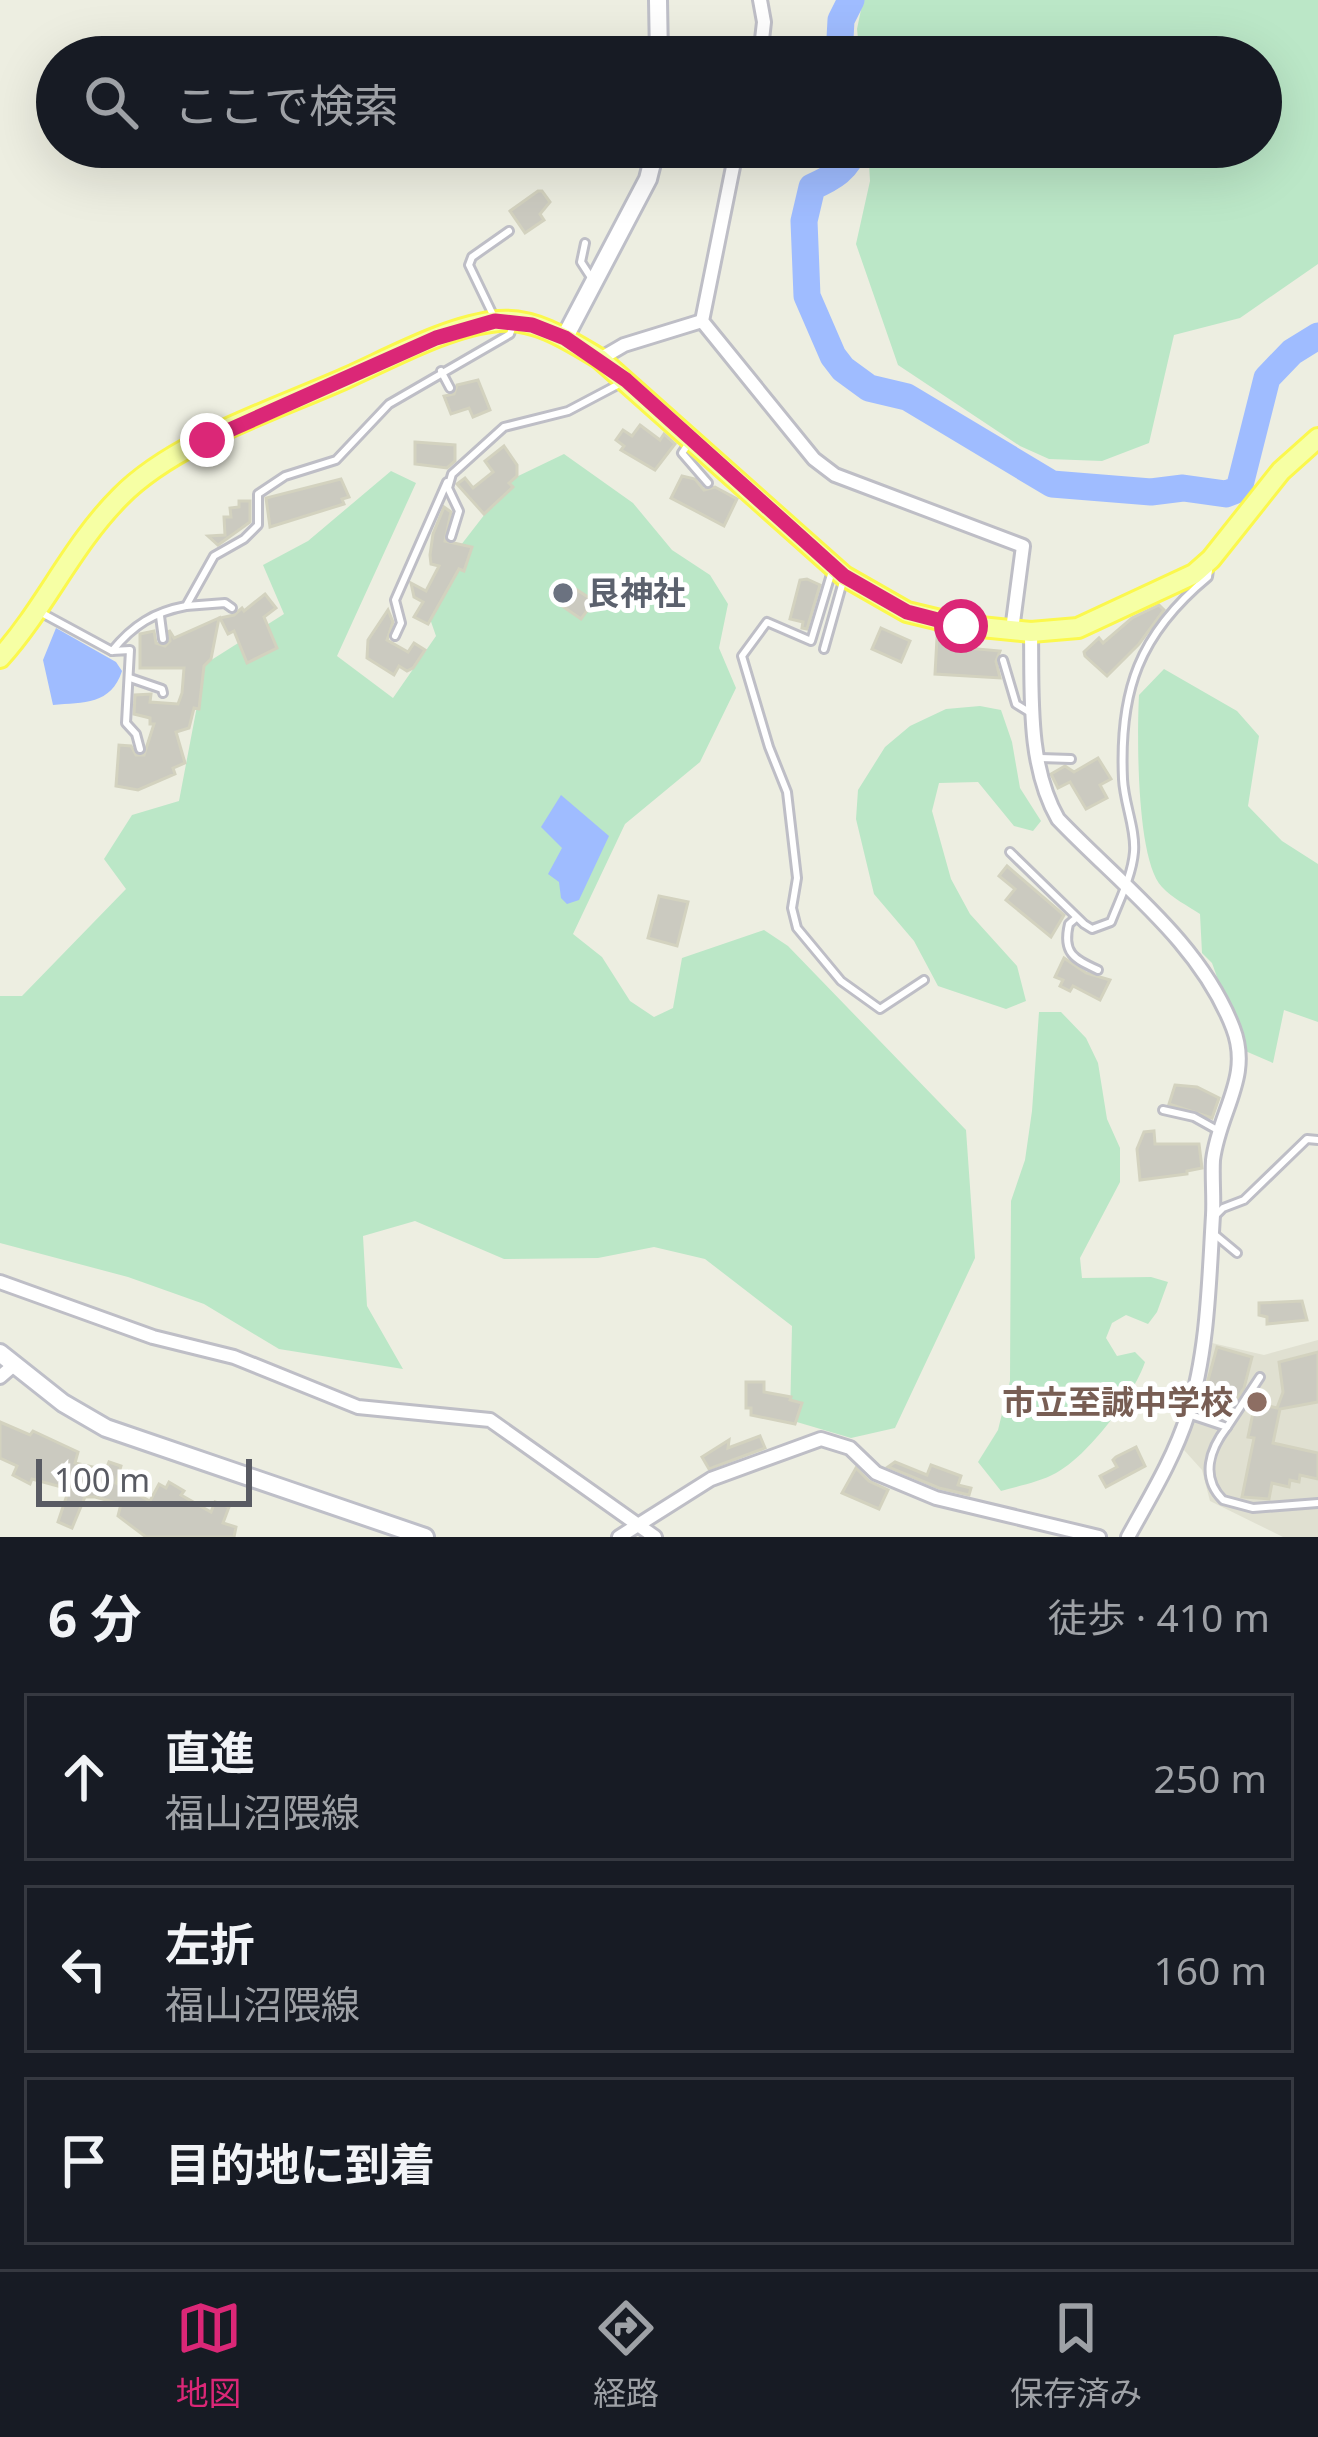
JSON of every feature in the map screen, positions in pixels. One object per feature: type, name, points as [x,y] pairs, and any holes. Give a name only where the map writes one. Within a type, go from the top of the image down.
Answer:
[{"type":"main road","points":[[658,0],[659,36]]},
{"type":"main road","points":[[565,338],[651,168]]},
{"type":"main road","points":[[0,658],[93,526],[124,493],[158,469],[207,440],[436,338],[505,321],[565,338],[600,359],[838,572],[907,612],[961,626],[1021,631],[1078,628],[1194,574],[1281,471],[1318,438]]},
{"type":"main road","points":[[4,1364],[106,1428],[424,1537]]},
{"type":"street","points":[[760,0],[762,36]]},
{"type":"street","points":[[702,321],[733,168]]},
{"type":"street","points":[[600,359],[624,345],[702,321]]},
{"type":"street","points":[[702,321],[814,459],[835,475],[1023,545],[1021,631],[1040,758],[1038,777],[1058,819],[1202,967],[1236,1034],[1241,1072],[1213,1161],[1203,1335],[1188,1414],[1172,1459],[1128,1537]]},
{"type":"street","points":[[0,1282],[153,1337],[233,1357],[338,1402],[490,1420],[655,1537]]},
{"type":"street","points":[[619,1537],[711,1479],[821,1439],[850,1448],[876,1473],[936,1498],[1099,1537]]},
{"type":"lane","points":[[186,606],[214,556],[258,525],[259,494],[285,476],[336,460],[389,404],[510,334],[469,266],[472,257],[509,231]]},
{"type":"lane","points":[[585,243],[580,262],[594,282]]},
{"type":"lane","points":[[441,371],[450,388]]},
{"type":"lane","points":[[395,636],[401,623],[395,600],[431,511],[452,474],[504,427],[568,411],[626,380]]},
{"type":"lane","points":[[691,440],[682,453],[708,483]]},
{"type":"lane","points":[[451,537],[459,511],[448,488],[452,474]]},
{"type":"lane","points":[[1010,852],[1076,918],[1092,928],[1111,922],[1135,851],[1123,782],[1131,675],[1140,655],[1183,597],[1208,577],[1210,559]]},
{"type":"lane","points":[[824,650],[838,572]]},
{"type":"lane","points":[[838,572],[811,641],[767,622],[742,656],[787,792],[797,878],[792,908],[797,928],[813,951],[880,1009],[924,980]]},
{"type":"lane","points":[[112,651],[129,629],[166,610],[225,603],[232,608]]},
{"type":"lane","points":[[37,610],[112,651],[130,650],[126,723],[140,749]]},
{"type":"lane","points":[[160,616],[163,639]]},
{"type":"lane","points":[[1003,660],[1016,704],[1032,713]]},
{"type":"lane","points":[[130,678],[163,693]]},
{"type":"lane","points":[[1040,758],[1071,759]]},
{"type":"lane","points":[[1076,918],[1069,924],[1067,950],[1074,959],[1098,970]]},
{"type":"lane","points":[[1163,1110],[1219,1131]]},
{"type":"lane","points":[[1237,1253],[1212,1224],[1223,1208],[1244,1200],[1307,1139],[1318,1140]]},
{"type":"lane","points":[[1260,1377],[1211,1447],[1211,1483],[1222,1500],[1253,1508],[1318,1504]]},
{"type":"lane","points":[[1188,1414],[1227,1427]]},
{"type":"shaded area","name":"市立至誠中学校","points":[[1318,1340],[1318,1537],[1283,1537],[1210,1501],[1202,1470],[1184,1450],[1212,1343],[1264,1355]]},
{"type":"green space","points":[[863,0],[1318,0],[1318,264],[1240,318],[1174,335],[1149,443],[1102,461],[1049,459],[1020,446],[898,365],[856,244],[869,168],[1282,168],[1282,36],[858,36]]},
{"type":"green space","points":[[564,454],[633,503],[672,550],[710,575],[728,604],[719,648],[736,688],[700,762],[625,824],[573,934],[602,957],[630,1001],[654,1017],[673,1008],[682,958],[764,930],[788,946],[966,1130],[975,1258],[895,1428],[851,1438],[790,1420],[792,1326],[705,1259],[654,1247],[598,1258],[504,1259],[415,1221],[363,1236],[367,1306],[403,1369],[279,1349],[204,1304],[128,1277],[0,1243],[0,996],[22,996],[126,889],[104,859],[132,815],[179,801],[205,664],[284,614],[263,565],[308,541],[391,471],[416,483],[337,656],[393,698],[436,636],[428,613],[461,545],[512,479]]},
{"type":"green space","points":[[1164,669],[1237,711],[1259,736],[1248,806],[1282,841],[1318,864],[1318,1022],[1284,1010],[1273,1063],[1243,1050],[1212,963],[1202,953],[1200,914],[1162,887],[1153,873],[1140,796],[1139,695]]},
{"type":"green space","points":[[980,706],[1001,710],[1020,788],[1041,821],[1033,831],[1014,826],[978,782],[939,783],[932,811],[951,879],[970,914],[1017,966],[1026,1001],[1006,1009],[938,986],[914,941],[874,894],[856,819],[858,790],[885,747],[910,726],[946,709]]},
{"type":"green space","points":[[1039,1012],[1061,1012],[1086,1038],[1098,1063],[1107,1119],[1120,1148],[1120,1182],[1080,1258],[1082,1278],[1151,1277],[1168,1282],[1148,1324],[1126,1315],[1112,1323],[1106,1338],[1117,1356],[1135,1352],[1145,1362],[1108,1424],[1069,1465],[1001,1491],[978,1462],[998,1430],[1010,1381],[1011,1201],[1025,1160]]},
{"type":"water","points":[[56,628],[116,662],[122,671],[104,696],[53,705],[43,660]]},
{"type":"water","points":[[561,795],[609,836],[579,900],[567,904],[559,882],[548,874],[562,848],[541,827]]},
{"type":"building","points":[[538,191],[550,202],[540,214],[544,220],[525,233],[510,211]]},
{"type":"building","points":[[478,380],[490,410],[473,417],[469,408],[451,414],[444,396],[454,394],[457,385]]},
{"type":"building","points":[[640,425],[660,440],[664,434],[675,444],[655,470],[621,450],[624,446],[616,440],[623,430],[632,436]]},
{"type":"building","points":[[415,442],[455,445],[455,461],[447,468],[415,464]]},
{"type":"building","points":[[504,446],[517,465],[517,476],[509,483],[513,487],[484,514],[457,484],[465,478],[473,488],[493,472],[485,461]]},
{"type":"building","points":[[682,476],[695,479],[704,490],[715,487],[737,499],[724,526],[671,498]]},
{"type":"building","points":[[341,479],[349,497],[342,499],[344,504],[270,527],[266,498]]},
{"type":"building","points":[[239,501],[250,501],[250,522],[218,545],[208,536],[225,535],[224,517],[231,517],[230,508],[239,507]]},
{"type":"building","points":[[444,507],[451,512],[445,541],[472,547],[464,571],[459,569],[428,624],[414,617],[423,602],[414,597],[411,583],[426,591],[439,566],[431,564],[430,555]]},
{"type":"building","points":[[800,580],[820,585],[807,629],[802,628],[803,622],[790,619]]},
{"type":"building","points":[[565,582],[594,601],[581,619],[555,601]]},
{"type":"building","points":[[265,594],[276,608],[264,617],[277,648],[247,663],[234,631],[228,634],[220,618],[244,611]]},
{"type":"building","points":[[1159,605],[1164,610],[1107,676],[1085,656],[1099,638],[1103,643],[1132,618]]},
{"type":"building","points":[[388,610],[393,622],[387,640],[408,652],[414,643],[425,650],[413,668],[407,671],[399,666],[394,675],[367,658],[368,640]]},
{"type":"building","points":[[219,618],[211,659],[204,666],[199,709],[194,708],[189,728],[176,732],[185,763],[173,768],[175,774],[138,790],[116,786],[119,745],[144,755],[154,724],[134,714],[135,695],[151,694],[150,702],[178,704],[182,693],[184,668],[140,668],[140,634],[154,631],[156,643],[165,646],[170,641],[169,630],[174,638]]},
{"type":"building","points":[[881,628],[910,641],[901,662],[872,649]]},
{"type":"building","points":[[937,638],[955,639],[955,647],[1000,651],[996,661],[1000,678],[935,674]]},
{"type":"building","points":[[1098,758],[1111,779],[1100,785],[1107,798],[1086,809],[1070,782],[1058,788],[1051,774],[1065,766],[1074,772]]},
{"type":"building","points":[[1007,866],[1064,915],[1051,937],[1006,900],[1015,889],[999,876]]},
{"type":"building","points":[[659,896],[688,902],[677,946],[648,938]]},
{"type":"building","points":[[1064,958],[1086,973],[1110,980],[1100,1000],[1073,986],[1070,991],[1060,986],[1063,980],[1055,977]]},
{"type":"building","points":[[1175,1085],[1197,1087],[1219,1098],[1212,1118],[1169,1104]]},
{"type":"building","points":[[1154,1131],[1155,1144],[1199,1144],[1202,1168],[1140,1180],[1137,1149],[1144,1132]]},
{"type":"building","points":[[1302,1301],[1307,1320],[1267,1324],[1267,1317],[1259,1315],[1259,1303]]},
{"type":"building","points":[[1217,1347],[1252,1357],[1236,1400],[1205,1391]]},
{"type":"building","name":"市立至誠中学校","points":[[1318,1352],[1318,1402],[1280,1409],[1273,1443],[1318,1453],[1318,1479],[1300,1475],[1299,1482],[1290,1480],[1289,1487],[1272,1483],[1269,1499],[1242,1497],[1254,1438],[1248,1437],[1255,1403],[1277,1408],[1283,1392],[1279,1362]]},
{"type":"building","points":[[746,1382],[764,1382],[764,1392],[802,1403],[795,1424],[751,1415],[751,1408],[746,1408]]},
{"type":"building","points":[[0,1422],[78,1452],[75,1463],[106,1470],[109,1462],[121,1466],[116,1483],[150,1501],[159,1484],[166,1488],[169,1482],[184,1491],[181,1495],[211,1512],[215,1502],[229,1507],[223,1523],[236,1527],[234,1537],[146,1537],[118,1516],[121,1504],[95,1497],[85,1497],[72,1528],[58,1522],[69,1489],[32,1479],[30,1484],[13,1475],[17,1466],[0,1458]]},
{"type":"building","points":[[760,1436],[765,1448],[709,1469],[702,1457],[729,1440],[728,1448]]},
{"type":"building","points":[[1136,1447],[1145,1466],[1106,1487],[1100,1476],[1117,1467],[1116,1457]]},
{"type":"building","points":[[895,1462],[927,1475],[931,1465],[961,1476],[958,1485],[971,1488],[969,1495],[888,1467]]},
{"type":"building","points":[[856,1468],[888,1490],[879,1509],[842,1493]]},
{"type":"waterway","points":[[840,36],[841,20],[851,0]]},
{"type":"waterway","points":[[842,168],[812,187],[804,221],[807,296],[833,356],[869,388],[907,397],[1052,484],[1151,492],[1183,488],[1226,494],[1239,489],[1267,378],[1292,352],[1318,336]]},
{"type":"place","name":"艮神社","points":[[563,593]]},
{"type":"place","name":"市立至誠中学校","points":[[1257,1402]]},
{"type":"route","points":[[207,440],[436,338],[495,321],[532,325],[600,359],[844,576],[907,612],[961,626]]}]
